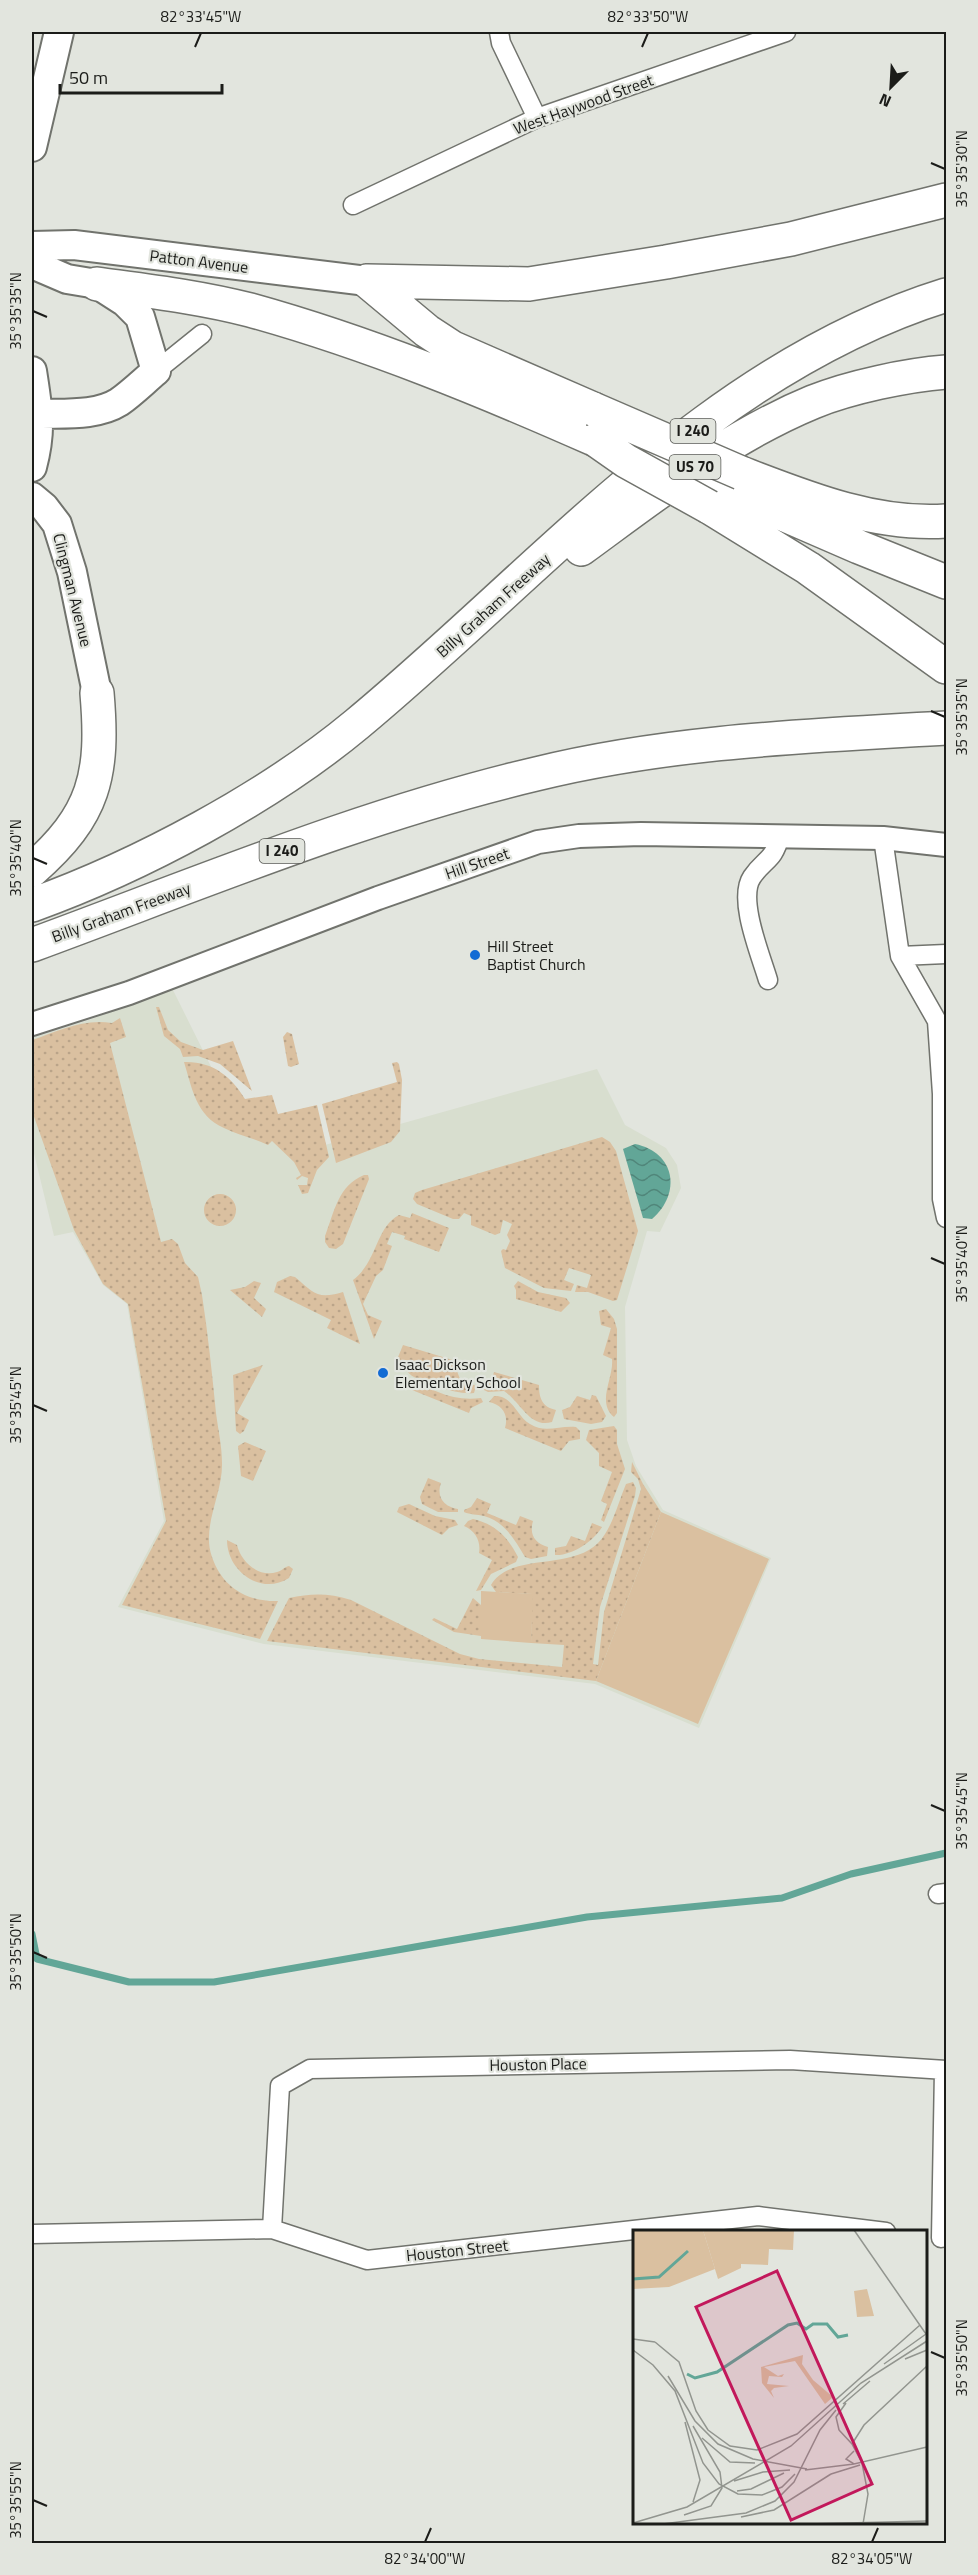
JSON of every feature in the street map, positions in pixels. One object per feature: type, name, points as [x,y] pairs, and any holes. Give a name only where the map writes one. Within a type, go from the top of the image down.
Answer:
[{"type":"highway","points":[[367,281],[529,284],[791,239],[946,200]]},
{"type":"highway","points":[[367,281],[427,331],[453,348],[594,425],[722,488],[946,582]]},
{"type":"highway","points":[[97,284],[182,296],[248,310],[323,332],[460,381],[563,426],[594,425],[626,460],[722,488],[802,496],[851,511],[896,520],[946,521]]},
{"type":"highway","name":"Billy Graham Freeway","points":[[32,905],[111,872],[192,832],[287,776],[354,726],[475,622],[600,507],[739,396],[784,368],[900,309],[946,295]]},
{"type":"highway","name":"US 70","points":[[475,622],[504,618],[573,555],[699,464],[754,430],[814,401],[926,373],[946,372]]},
{"type":"highway","points":[[722,488],[808,568],[946,666]]},
{"type":"highway","points":[[32,870],[63,841],[77,820],[93,787],[101,738],[98,693]]},
{"type":"highway","name":"Billy Graham Freeway","points":[[32,945],[304,843],[425,803],[537,773],[649,752],[771,738],[946,728]]},
{"type":"main road","points":[[32,147],[59,32]]},
{"type":"main road","name":"Patton Avenue","points":[[32,246],[74,245],[367,281]]},
{"type":"main road","points":[[32,264],[67,279],[97,284],[125,302],[140,317],[156,371],[119,402],[108,407],[95,411],[39,414]]},
{"type":"main road","points":[[32,371],[39,414],[39,436],[32,467]]},
{"type":"main road","name":"Clingman Avenue","points":[[32,497],[44,507],[57,524],[72,572],[98,693]]},
{"type":"street","points":[[499,32],[501,42],[537,118]]},
{"type":"street","name":"West Haywood Street","points":[[353,205],[537,118],[786,32]]},
{"type":"street","points":[[156,371],[202,334]]},
{"type":"street","name":"Hill Street","points":[[32,1024],[129,993],[478,862],[538,842],[579,836],[641,834],[882,838],[946,845]]},
{"type":"street","points":[[768,980],[750,920],[747,896],[751,878],[776,853],[780,836]]},
{"type":"street","points":[[882,838],[900,956],[937,1021],[942,1094],[942,1199],[946,1218]]},
{"type":"street","points":[[900,956],[946,954]]},
{"type":"street","name":"Houston Place","points":[[272,2229],[279,2086],[310,2069],[790,2060],[945,2070],[938,2238]]},
{"type":"street","name":"Houston Street","points":[[640,2230],[758,2217],[869,2230]]},
{"type":"street","name":"Houston Street","points":[[32,2234],[272,2229],[367,2260],[633,2231]]},
{"type":"shaded area","name":"Isaac Dickson Elementary School","points":[[172,988],[233,1111],[307,1150],[597,1069],[625,1125],[666,1148],[677,1165],[681,1188],[660,1232],[647,1231],[625,1307],[627,1440],[636,1466],[663,1510],[771,1558],[699,1728],[595,1684],[264,1644],[118,1607],[164,1521],[127,1304],[103,1285],[73,1232],[54,1236],[32,1145],[32,1038],[92,1019]]},
{"type":"shaded area","points":[[156,1007],[159,1007],[168,1030],[181,1042],[203,1050],[233,1041],[252,1091],[220,1064],[198,1056],[183,1057],[180,1049],[164,1036]]},
{"type":"shaded area","points":[[120,1018],[126,1037],[110,1043],[161,1242],[172,1239],[178,1244],[185,1263],[198,1277],[202,1295],[222,1457],[209,1546],[216,1568],[237,1591],[256,1599],[278,1601],[260,1639],[122,1605],[166,1521],[128,1304],[103,1284],[74,1230],[32,1111],[32,1040],[71,1026],[91,1022],[112,1023]]},
{"type":"shaded area","points":[[287,1032],[292,1034],[299,1064],[291,1067],[288,1066],[283,1037]]},
{"type":"shaded area","points":[[184,1062],[212,1067],[234,1083],[245,1099],[272,1095],[278,1114],[317,1105],[329,1157],[317,1170],[308,1193],[302,1194],[298,1185],[307,1185],[308,1178],[302,1176],[297,1180],[296,1178],[301,1175],[294,1162],[272,1141],[268,1145],[235,1133],[215,1123],[207,1116],[196,1100]]},
{"type":"shaded area","points":[[397,1062],[402,1080],[400,1131],[391,1142],[336,1163],[322,1104],[397,1082],[392,1063]]},
{"type":"shaded area","points":[[602,1137],[610,1142],[616,1151],[638,1231],[617,1300],[613,1301],[588,1292],[575,1292],[577,1285],[587,1288],[591,1275],[569,1268],[564,1280],[574,1284],[571,1291],[544,1288],[505,1268],[501,1251],[506,1250],[510,1241],[507,1235],[512,1224],[503,1220],[500,1233],[495,1235],[471,1225],[471,1216],[464,1213],[459,1219],[453,1219],[417,1204],[413,1199],[415,1193],[422,1190]]},
{"type":"shaded area","points":[[364,1175],[368,1175],[369,1179],[343,1244],[336,1249],[329,1248],[325,1242],[325,1236],[338,1200],[348,1186]]},
{"type":"shaded area","points":[[220,1194],[231,1199],[236,1210],[231,1221],[220,1226],[209,1221],[204,1210],[209,1199]]},
{"type":"shaded area","points":[[412,1213],[449,1228],[439,1252],[392,1232],[387,1244],[392,1246],[383,1270],[376,1276],[363,1304],[368,1315],[382,1321],[374,1339],[353,1280],[367,1264],[380,1236],[391,1221],[399,1215],[410,1218]]},
{"type":"shaded area","points":[[290,1276],[295,1277],[316,1294],[327,1295],[343,1292],[360,1344],[327,1328],[331,1320],[274,1292],[277,1282]]},
{"type":"shaded area","points":[[254,1281],[261,1283],[254,1298],[266,1309],[262,1317],[230,1290],[245,1287]]},
{"type":"shaded area","points":[[518,1281],[538,1292],[566,1298],[570,1303],[561,1312],[516,1299],[514,1286]]},
{"type":"shaded area","points":[[606,1309],[614,1319],[617,1329],[617,1413],[614,1417],[606,1404],[612,1359],[603,1355],[611,1328],[601,1325],[599,1311]]},
{"type":"shaded area","points":[[403,1345],[456,1361],[455,1366],[460,1379],[476,1386],[474,1393],[451,1391],[412,1376],[396,1362]]},
{"type":"shaded area","points":[[263,1365],[237,1413],[249,1420],[240,1434],[236,1431],[233,1375]]},
{"type":"shaded area","points":[[494,1372],[539,1385],[542,1401],[547,1407],[556,1410],[552,1422],[537,1422],[504,1391],[484,1390],[482,1385],[492,1378]]},
{"type":"shaded area","points":[[416,1383],[449,1396],[464,1399],[481,1398],[483,1402],[471,1408],[469,1413],[412,1390]]},
{"type":"shaded area","points":[[592,1395],[596,1396],[606,1416],[602,1422],[591,1424],[564,1419],[562,1410],[570,1407],[577,1396],[590,1400]]},
{"type":"shaded area","points":[[494,1396],[506,1399],[525,1420],[536,1427],[547,1429],[576,1427],[580,1431],[580,1439],[569,1441],[561,1451],[505,1428],[505,1414],[498,1405],[489,1402]]},
{"type":"shaded area","points":[[614,1426],[617,1430],[617,1444],[625,1469],[604,1522],[601,1520],[607,1504],[601,1501],[612,1472],[599,1466],[599,1453],[586,1440],[589,1430]]},
{"type":"shaded area","points":[[245,1442],[266,1451],[253,1481],[241,1476],[238,1446]]},
{"type":"shaded area","points":[[632,1462],[661,1512],[596,1681],[267,1641],[289,1598],[328,1595],[351,1600],[460,1654],[479,1659],[562,1667],[564,1645],[531,1643],[532,1594],[496,1592],[491,1585],[500,1575],[512,1568],[572,1557],[598,1543],[611,1523],[626,1484],[633,1482],[636,1488],[635,1496],[600,1607],[593,1664],[598,1665],[604,1612],[641,1489],[638,1479],[631,1472]]},
{"type":"shaded area","points":[[428,1478],[441,1483],[440,1497],[445,1504],[458,1509],[458,1512],[438,1512],[422,1504],[420,1497]]},
{"type":"shaded area","points":[[477,1498],[491,1504],[487,1513],[516,1525],[520,1516],[533,1521],[534,1538],[548,1547],[547,1556],[531,1559],[525,1557],[504,1527],[484,1516],[464,1512]]},
{"type":"shaded area","points":[[409,1504],[435,1516],[455,1520],[458,1525],[449,1528],[442,1535],[397,1512],[399,1507]]},
{"type":"shaded area","points":[[661,1512],[769,1559],[698,1724],[596,1681]]},
{"type":"shaded area","points":[[473,1519],[488,1524],[500,1532],[518,1557],[516,1562],[491,1574],[481,1590],[476,1591],[492,1560],[479,1553],[477,1537],[464,1526]]},
{"type":"shaded area","points":[[592,1523],[602,1527],[588,1542],[568,1553],[555,1555],[555,1548],[566,1546],[571,1536],[585,1541]]},
{"type":"shaded area","points":[[227,1540],[237,1545],[242,1557],[257,1571],[270,1573],[289,1566],[293,1569],[289,1578],[268,1584],[247,1577],[233,1562]]},
{"type":"shaded area","points":[[481,1591],[533,1594],[531,1643],[481,1639]]},
{"type":"shaded area","points":[[473,1598],[481,1605],[481,1636],[454,1632],[432,1620],[434,1618],[457,1629]]},
{"type":"water","points":[[635,1144],[659,1155],[670,1175],[668,1197],[662,1209],[652,1219],[643,1218],[623,1149]]},
{"type":"waterway","points":[[32,1934],[37,1959],[129,1982],[214,1982],[587,1917],[782,1898],[851,1874],[946,1853]]},
{"type":"place","name":"Hill Street Baptist Church","points":[[475,955]]},
{"type":"place","name":"Isaac Dickson Elementary School","points":[[383,1373]]}]
